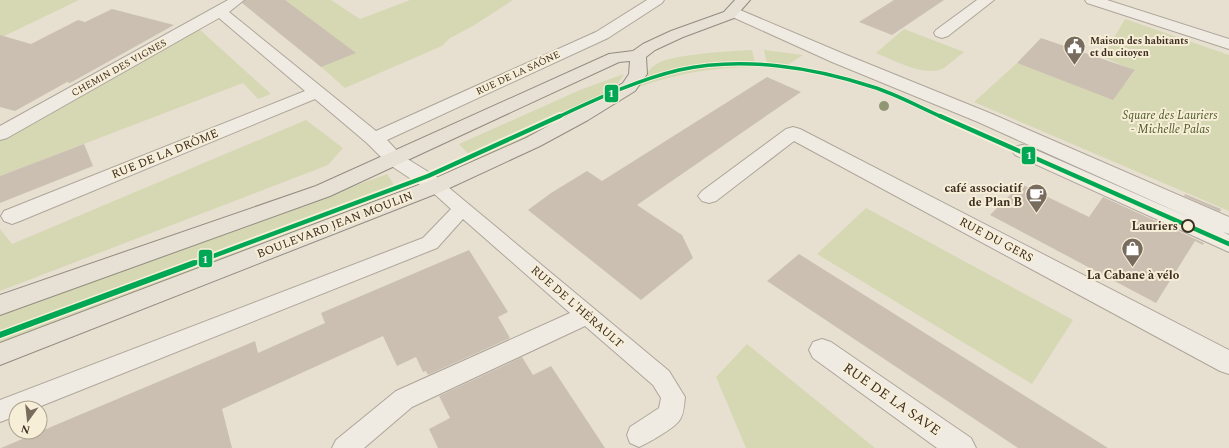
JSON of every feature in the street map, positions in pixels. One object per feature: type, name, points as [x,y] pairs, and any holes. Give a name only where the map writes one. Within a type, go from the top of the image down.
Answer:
[{"type":"main road","points":[[0,305],[322,191],[615,58],[638,55],[648,47],[735,9]]},
{"type":"main road","name":"BOULEVARD JEAN MOULIN","points":[[0,354],[436,186],[533,142],[581,116],[629,87],[638,74],[638,55]]},
{"type":"street","name":"CHEMIN DES VIGNES","points":[[0,134],[230,6],[237,0]]},
{"type":"street","name":"RUE DE LA SAÔNE","points":[[374,139],[602,35],[657,0]]},
{"type":"street","points":[[942,33],[987,0]]},
{"type":"street","points":[[1092,0],[1229,44]]},
{"type":"street","points":[[735,9],[871,79],[1229,244]]},
{"type":"street","points":[[226,16],[374,139],[394,159],[436,186]]},
{"type":"street","points":[[871,79],[992,122],[1229,226]]},
{"type":"street","name":"RUE DE LA DRÔME","points":[[12,216],[318,92]]},
{"type":"street","name":"RUE DU GERS","points":[[709,196],[793,132],[1229,363]]},
{"type":"street","name":"RUE DE LA SAVE","points":[[822,350],[961,448]]},
{"type":"lane","name":"RUE DE L'HÉRAULT","points":[[436,186],[661,378],[673,397],[670,414],[639,434]]},
{"type":"lane","points":[[0,410],[430,243],[462,208]]},
{"type":"lane","points":[[345,448],[404,399],[587,315]]},
{"type":"green space","points":[[0,0],[79,0],[0,38]]},
{"type":"green space","points":[[264,0],[331,0],[360,19],[410,0],[513,0],[473,26],[450,38],[442,46],[345,88],[321,67]]},
{"type":"green space","name":"Square des Lauriers - Michelle Palas","points":[[1125,19],[1229,55],[1229,211],[974,102],[1017,63],[1113,99],[1135,71],[1103,57]]},
{"type":"green space","points":[[198,28],[271,94],[258,99],[243,83],[0,176],[0,140]]},
{"type":"green space","points":[[904,29],[964,52],[944,68],[937,71],[928,71],[910,67],[876,53]]},
{"type":"green space","points":[[752,50],[756,67],[726,68],[697,72],[668,78],[639,87],[650,70],[662,61],[702,54]]},
{"type":"green space","points":[[764,50],[803,55],[781,69],[768,68]]},
{"type":"green space","points":[[624,74],[617,85],[599,102],[477,163],[459,144],[580,90]]},
{"type":"green space","points":[[306,120],[343,148],[328,165],[0,291],[0,229],[12,244]]},
{"type":"green space","points":[[387,174],[399,192],[0,343],[0,316]]},
{"type":"green space","points":[[866,208],[1073,320],[1032,384],[817,254]]},
{"type":"green space","points":[[747,344],[875,448],[746,448],[716,377]]},
{"type":"building","points":[[245,0],[285,0],[356,53],[321,67],[242,3]]},
{"type":"building","points":[[894,0],[944,0],[892,35],[859,22]]},
{"type":"building","points":[[112,9],[174,25],[70,83],[67,82],[15,111],[0,107],[0,35],[31,44],[78,20],[85,22]]},
{"type":"building","name":"Maison des habitants et du citoyen","points":[[1041,38],[1135,70],[1113,100],[1017,63]]},
{"type":"building","points":[[767,77],[801,92],[637,205],[682,235],[693,258],[641,300],[528,210],[551,193],[587,171],[602,181]]},
{"type":"building","points":[[84,144],[93,166],[0,203],[0,176]]},
{"type":"building","points":[[1021,184],[1089,217],[1103,197],[1204,243],[1203,245],[1195,241],[1156,303],[990,215]]},
{"type":"building","points":[[1185,194],[1221,209],[1220,212],[1184,196]]},
{"type":"building","points":[[469,250],[508,312],[498,317],[510,338],[428,375],[426,371],[423,372],[416,357],[397,366],[383,336],[222,409],[232,448],[1,448],[20,440],[48,440],[48,428],[255,341],[258,353],[325,323],[321,313]]},
{"type":"building","points":[[799,254],[1108,448],[1018,448],[767,281]]},
{"type":"building","points":[[522,357],[533,375],[551,366],[605,448],[438,448],[429,429],[450,418],[439,396]]},
{"type":"transit line","name":"1","points":[[0,335],[428,176],[592,102],[645,80],[680,70],[729,64],[778,66],[826,74],[874,87],[1229,244]]},
{"type":"place","name":"Maison des habitants et du citoyen","points":[[1075,66]]},
{"type":"place","name":"café associatif de Plan B","points":[[1037,214]]},
{"type":"place","name":"Lauriers","points":[[1188,226]]},
{"type":"place","name":"La Cabane à vélo","points":[[1133,268]]}]
